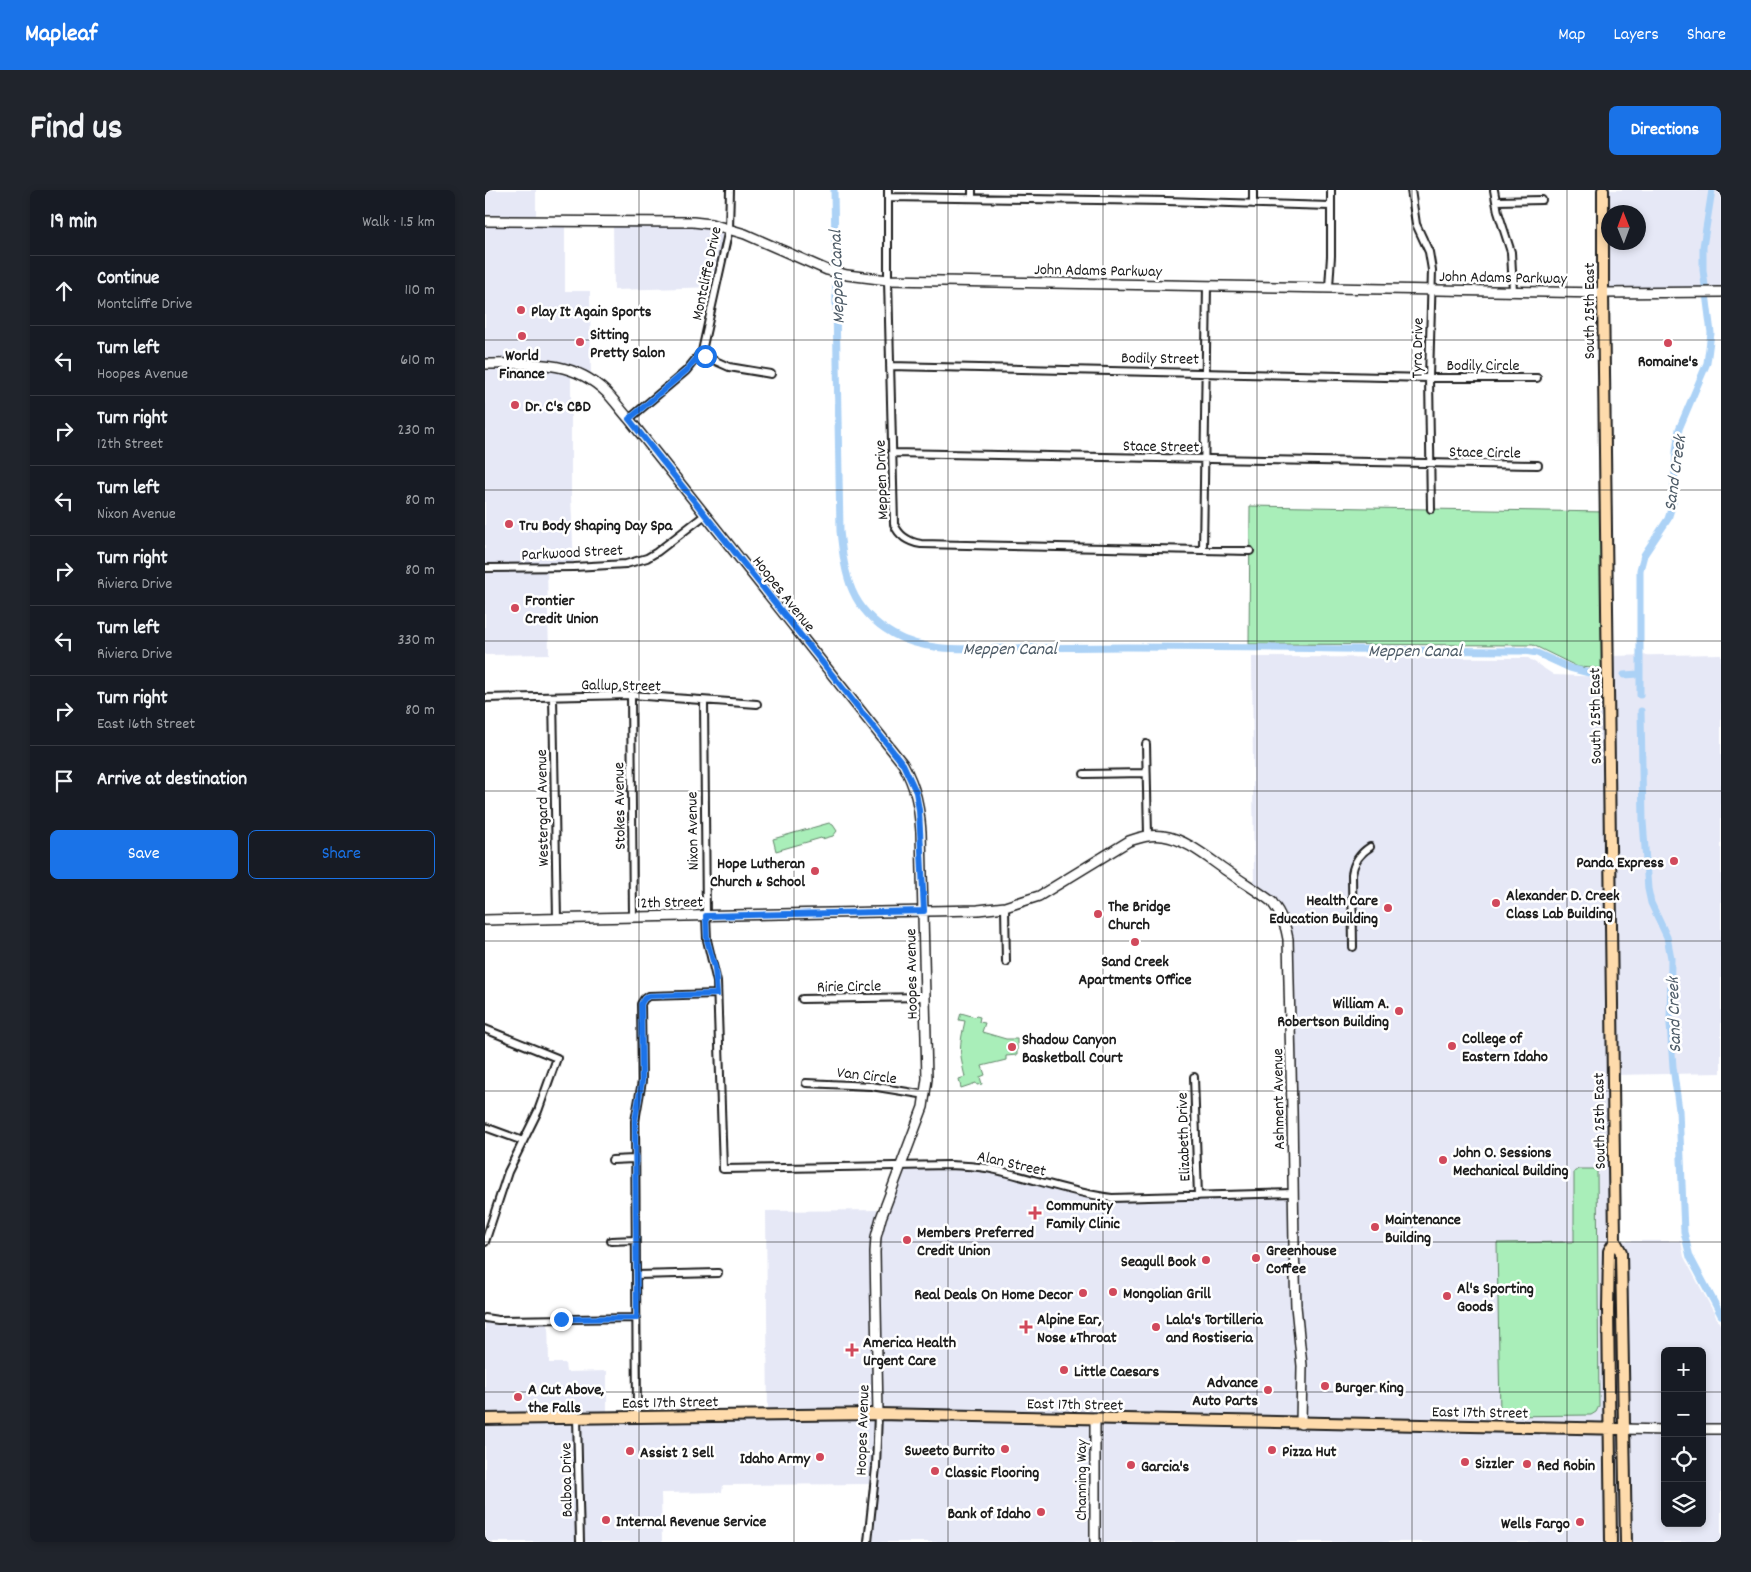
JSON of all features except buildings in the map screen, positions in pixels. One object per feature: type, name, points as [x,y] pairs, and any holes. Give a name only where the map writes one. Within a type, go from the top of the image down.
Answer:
[{"type":"main road","name":"South 25th East","points":[[1603,190],[1615,1241],[1621,1252],[1626,1542]]},
{"type":"main road","name":"South 25th East","points":[[1611,1542],[1609,1251],[1615,1241]]},
{"type":"main road","name":"East 17th Street","points":[[485,1418],[878,1414],[1623,1430]]},
{"type":"street","name":"Montcliffe Drive","points":[[629,419],[686,371],[700,354],[705,343],[729,229],[730,190]]},
{"type":"street","points":[[972,190],[972,198]]},
{"type":"street","points":[[1253,190],[1253,204]]},
{"type":"street","points":[[1329,287],[1331,190]]},
{"type":"street","name":"Tyra Drive","points":[[1411,190],[1416,224],[1425,242],[1431,261],[1429,378],[1431,509]]},
{"type":"street","points":[[1494,190],[1498,212],[1511,252],[1513,291]]},
{"type":"street","points":[[888,194],[972,198],[1330,206]]},
{"type":"street","name":"Meppen Drive","points":[[888,194],[892,453],[894,524],[897,531],[912,543],[921,544],[1250,551]]},
{"type":"street","points":[[1496,201],[1542,200]]},
{"type":"street","name":"John Adams Parkway","points":[[485,220],[693,222],[729,229],[764,241],[812,264],[835,272],[888,280],[1603,293],[1721,292]]},
{"type":"street","points":[[1203,550],[1207,285]]},
{"type":"street","points":[[700,354],[729,367],[771,374]]},
{"type":"street","name":"Hoopes Avenue","points":[[485,364],[546,364],[579,373],[605,392],[629,419],[903,764],[916,792],[919,810],[924,911],[926,1095],[881,1218],[876,1237],[875,1292],[878,1414],[876,1467],[868,1542]]},
{"type":"street","name":"Bodily Street","points":[[890,366],[1429,378]]},
{"type":"street","name":"Bodily Circle","points":[[1429,378],[1537,378]]},
{"type":"street","name":"Stace Street","points":[[892,453],[1430,464]]},
{"type":"street","name":"Stace Circle","points":[[1430,464],[1538,466]]},
{"type":"street","name":"Parkwood Street","points":[[485,568],[574,567],[626,564],[647,558],[657,552],[705,515]]},
{"type":"street","name":"Gallup Street","points":[[485,698],[631,695],[757,704]]},
{"type":"street","name":"Stokes Avenue","points":[[631,695],[633,917]]},
{"type":"street","name":"Westergard Avenue","points":[[553,697],[557,919]]},
{"type":"street","name":"Nixon Avenue","points":[[704,701],[706,916],[707,940],[715,968],[717,994],[723,1169]]},
{"type":"street","points":[[1146,744],[1148,835]]},
{"type":"street","points":[[1084,774],[1146,773]]},
{"type":"street","name":"Ashment Avenue","points":[[1005,907],[1039,896],[1129,841],[1148,835],[1176,839],[1254,889],[1272,902],[1279,912],[1286,927],[1288,939],[1295,1306],[1302,1366],[1301,1424]]},
{"type":"street","points":[[1353,947],[1353,867],[1359,855],[1370,847]]},
{"type":"street","points":[[1005,907],[1006,962]]},
{"type":"street","name":"12th Street","points":[[485,920],[978,910],[1005,907]]},
{"type":"street","points":[[637,1417],[634,1159],[635,1121],[642,1081],[641,1004],[648,996],[717,994]]},
{"type":"street","name":"Ririe Circle","points":[[802,999],[925,998]]},
{"type":"street","points":[[485,1029],[557,1058],[538,1112],[508,1172],[485,1242]]},
{"type":"street","name":"Elizabeth Drive","points":[[1194,1077],[1197,1196]]},
{"type":"street","name":"Van Circle","points":[[806,1083],[871,1086],[926,1095]]},
{"type":"street","points":[[485,1127],[523,1141]]},
{"type":"street","points":[[612,1160],[634,1159]]},
{"type":"street","name":"Alan Street","points":[[723,1169],[950,1164],[978,1166],[1087,1195],[1111,1198],[1293,1193]]},
{"type":"street","points":[[611,1241],[635,1240]]},
{"type":"street","points":[[636,1275],[718,1273]]},
{"type":"street","points":[[485,1318],[498,1320],[637,1318]]},
{"type":"street","name":"Balboa Drive","points":[[577,1417],[580,1542]]},
{"type":"street","name":"Channing Way","points":[[1095,1418],[1095,1542]]},
{"type":"street","points":[[1706,1430],[1721,1429]]},
{"type":"street","name":"East 17th Street","points":[[1623,1430],[1661,1430]]},
{"type":"shaded area","points":[[485,190],[536,190],[536,220],[565,221],[565,291],[590,291],[591,381],[571,371],[571,495],[574,567],[547,568],[549,654],[485,655]]},
{"type":"shaded area","points":[[1603,190],[1721,190],[1721,294],[1603,293],[1603,250],[1646,250],[1646,205],[1603,205]]},
{"type":"shaded area","points":[[613,222],[693,222],[729,229],[717,287],[614,290]]},
{"type":"shaded area","points":[[1721,654],[1721,1073],[1613,1075],[1615,1241],[1681,1241],[1684,1257],[1721,1326],[1721,1542],[868,1542],[874,1484],[723,1485],[722,1492],[661,1493],[662,1542],[485,1542],[485,1318],[548,1319],[549,1363],[565,1363],[566,1372],[607,1371],[607,1417],[768,1415],[766,1211],[884,1210],[901,1165],[978,1166],[1111,1198],[1293,1193],[1288,939],[1280,912],[1254,889],[1252,657],[1528,658],[1554,675],[1604,677],[1608,656]]},
{"type":"green space","points":[[1250,506],[1606,512],[1608,669],[1578,667],[1533,645],[1249,644]]},
{"type":"green space","points":[[829,823],[837,831],[833,836],[776,851],[773,839]]},
{"type":"green space","points":[[961,1013],[980,1017],[979,1022],[985,1023],[982,1032],[1006,1039],[1017,1039],[1017,1055],[1006,1056],[1006,1060],[982,1066],[985,1075],[980,1077],[982,1084],[977,1085],[976,1083],[961,1088],[959,1079],[965,1077],[961,1049],[965,1021],[959,1020]]},
{"type":"green space","points":[[1578,1169],[1597,1169],[1599,1406],[1596,1412],[1591,1415],[1504,1416],[1500,1414],[1497,1243],[1574,1242],[1574,1172]]},
{"type":"waterway","name":"Meppen Canal","points":[[834,190],[840,531],[842,548],[844,563],[852,590],[859,603],[867,614],[893,634],[921,645],[967,649],[1176,647],[1525,651],[1537,653],[1570,668],[1589,673]]},
{"type":"waterway","name":"Sand Creek","points":[[1640,695],[1640,570],[1644,555],[1668,519],[1673,503],[1679,429],[1707,363],[1711,333],[1703,270],[1703,247],[1712,190]]},
{"type":"waterway","points":[[1624,675],[1639,674]]},
{"type":"waterway","name":"Sand Creek","points":[[1641,711],[1643,821],[1648,889],[1651,903],[1667,937],[1671,958],[1670,1024],[1679,1110],[1684,1232],[1690,1257],[1721,1315]]},
{"type":"place","name":"Play It Again Sports","points":[[521,310]]},
{"type":"place","name":"World Finance","points":[[522,336]]},
{"type":"place","name":"Sitting Pretty Salon","points":[[580,342]]},
{"type":"place","name":"Romaine's","points":[[1668,343]]},
{"type":"place","name":"Dr. C's CBD","points":[[515,405]]},
{"type":"place","name":"Tru Body Shaping Day Spa","points":[[509,524]]},
{"type":"place","name":"Frontier Credit Union","points":[[515,608]]},
{"type":"place","name":"Panda Express","points":[[1674,861]]},
{"type":"place","name":"Hope Lutheran Church & School","points":[[815,871]]},
{"type":"place","name":"Alexander D. Creek Class Lab Building","points":[[1496,903]]},
{"type":"place","name":"Health Care Education Building","points":[[1388,908]]},
{"type":"place","name":"The Bridge Church","points":[[1098,914]]},
{"type":"place","name":"Sand Creek Apartments Office","points":[[1135,942]]},
{"type":"place","name":"William A. Robertson Building","points":[[1399,1011]]},
{"type":"place","name":"College of Eastern Idaho","points":[[1452,1046]]},
{"type":"place","name":"Shadow Canyon Basketball Court","points":[[1012,1047]]},
{"type":"place","name":"John O. Sessions Mechanical Building","points":[[1443,1160]]},
{"type":"place","name":"Community Family Clinic","points":[[1035,1213]]},
{"type":"place","name":"Maintenance Building","points":[[1375,1227]]},
{"type":"place","name":"Members Preferred Credit Union","points":[[907,1240]]},
{"type":"place","name":"Greenhouse Coffee","points":[[1256,1258]]},
{"type":"place","name":"Seagull Book","points":[[1206,1260]]},
{"type":"place","name":"Mongolian Grill","points":[[1113,1292]]},
{"type":"place","name":"Real Deals On Home Decor","points":[[1083,1293]]},
{"type":"place","name":"Al's Sporting Goods","points":[[1447,1296]]},
{"type":"place","name":"Alpine Ear, Nose &Throat","points":[[1026,1327]]},
{"type":"place","name":"Lala's Tortilleria and Rostiseria","points":[[1156,1327]]},
{"type":"place","name":"America Health Urgent Care","points":[[852,1350]]},
{"type":"place","name":"Little Caesars","points":[[1064,1370]]},
{"type":"place","name":"Burger King","points":[[1325,1386]]},
{"type":"place","name":"Advance Auto Parts","points":[[1268,1390]]},
{"type":"place","name":"A Cut Above, the Falls","points":[[518,1397]]},
{"type":"place","name":"Sweeto Burrito","points":[[1005,1449]]},
{"type":"place","name":"Pizza Hut","points":[[1272,1450]]},
{"type":"place","name":"Assist 2 Sell","points":[[630,1451]]},
{"type":"place","name":"Idaho Army","points":[[820,1457]]},
{"type":"place","name":"Sizzler","points":[[1465,1462]]},
{"type":"place","name":"Red Robin","points":[[1527,1464]]},
{"type":"place","name":"Garcia's","points":[[1131,1465]]},
{"type":"place","name":"Classic Flooring","points":[[935,1471]]},
{"type":"place","name":"Bank of Idaho","points":[[1041,1512]]},
{"type":"place","name":"Internal Revenue Service","points":[[606,1520]]},
{"type":"place","name":"Wells Fargo","points":[[1580,1522]]},
{"type":"route","points":[[561,1319],[637,1318],[634,1172],[635,1112],[642,1081],[641,1004],[648,996],[717,994],[715,968],[707,940],[706,916],[924,911],[919,810],[916,792],[903,764],[823,666],[629,419],[686,371],[700,354],[705,356]]}]
